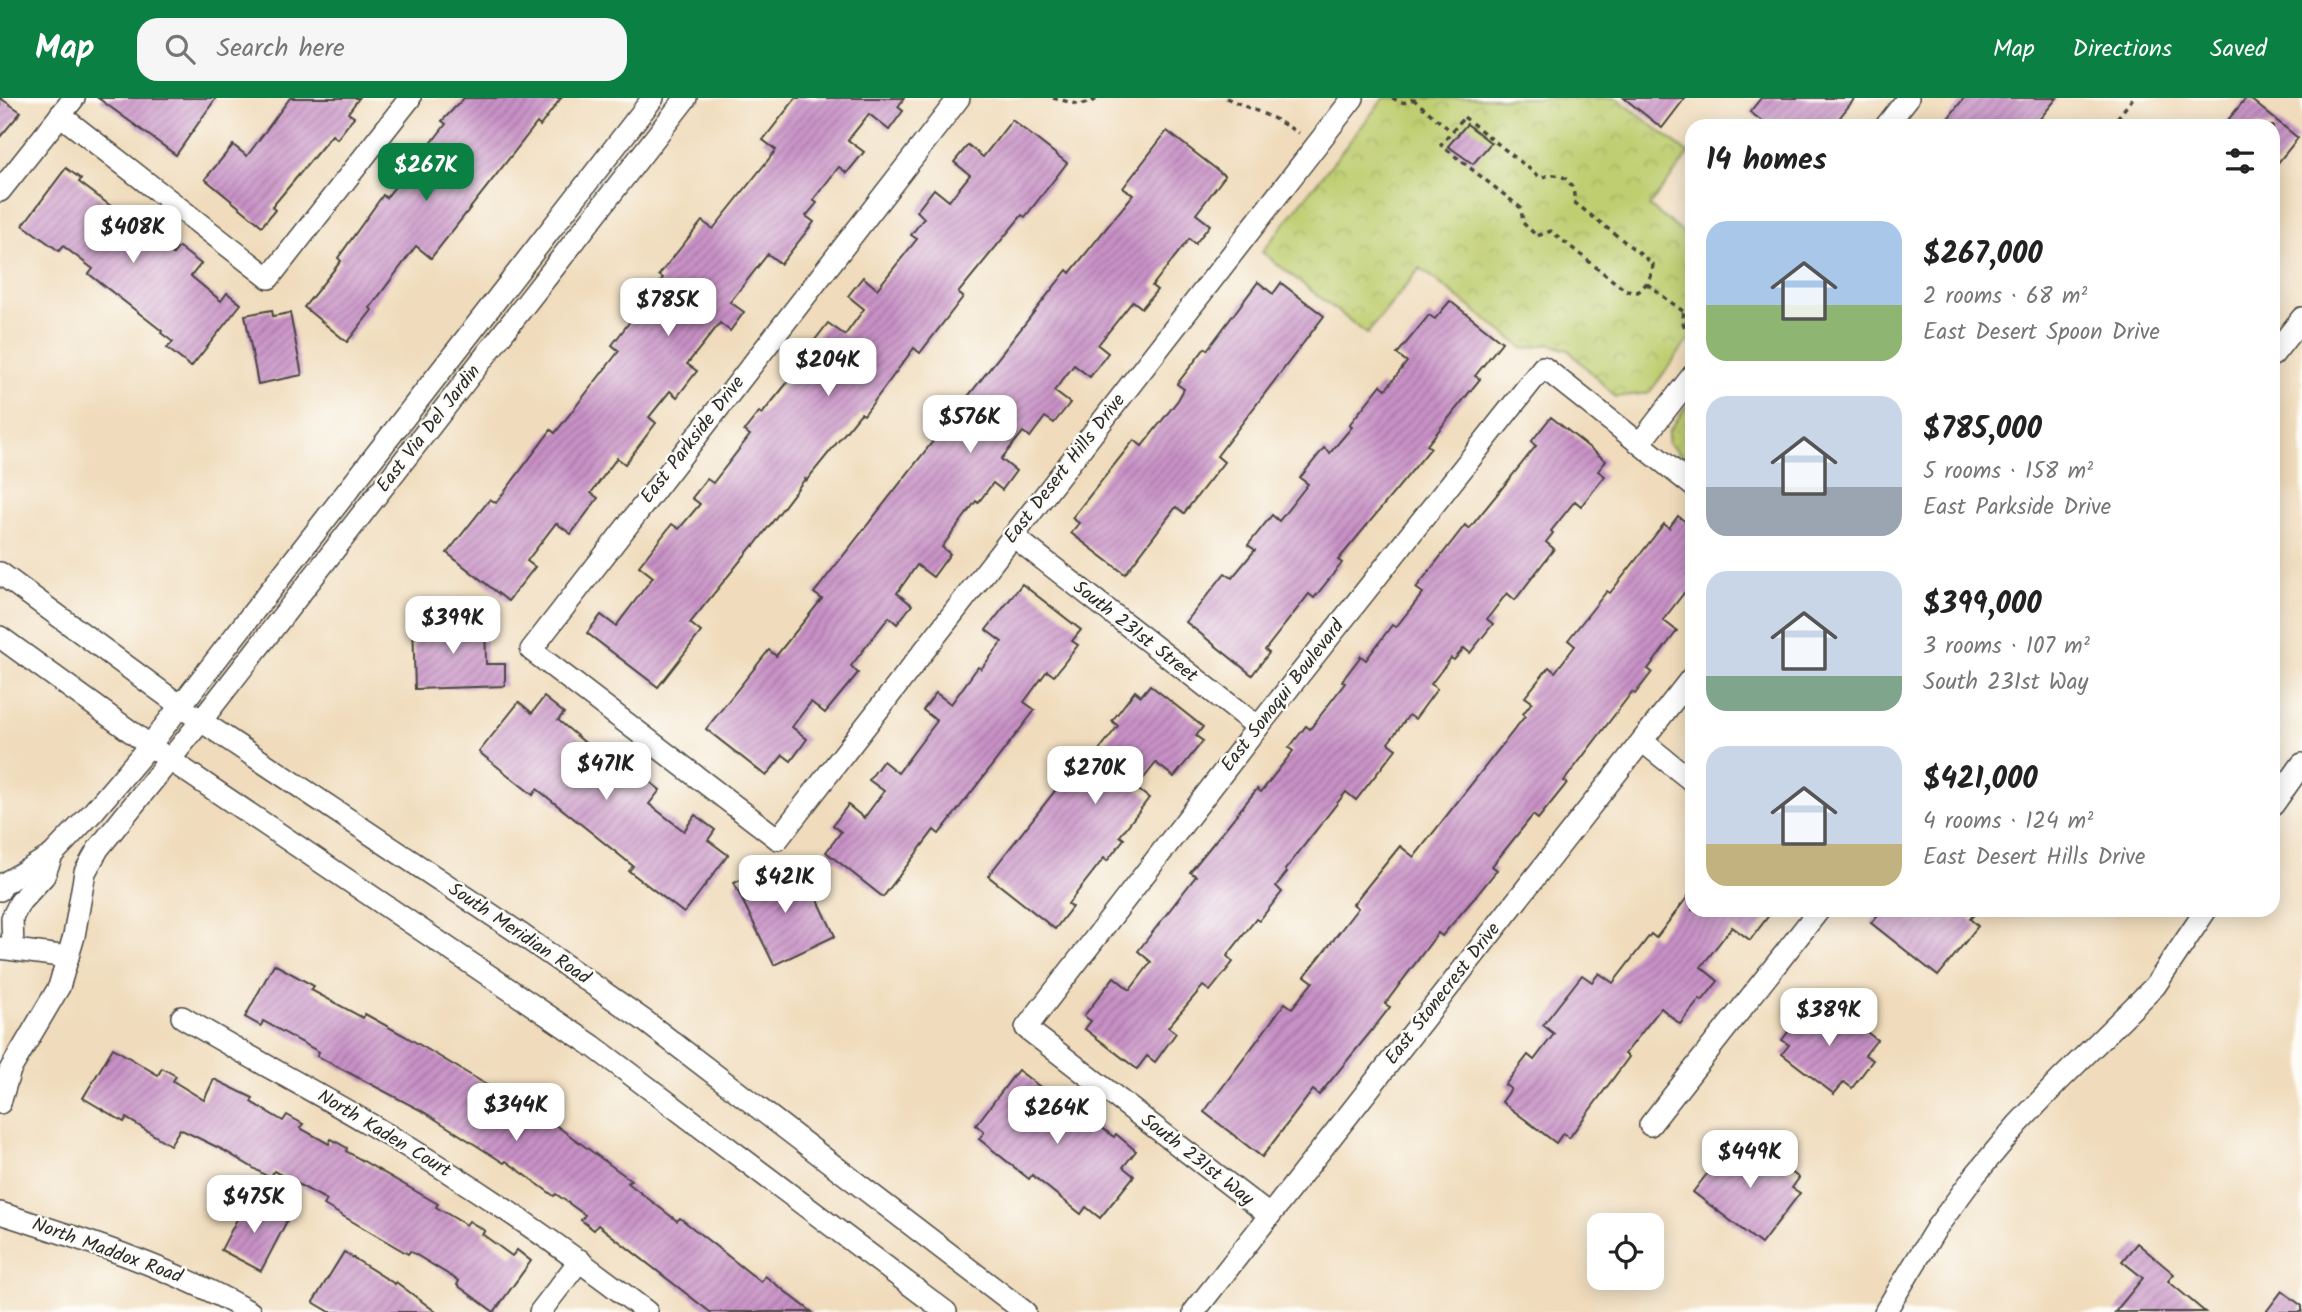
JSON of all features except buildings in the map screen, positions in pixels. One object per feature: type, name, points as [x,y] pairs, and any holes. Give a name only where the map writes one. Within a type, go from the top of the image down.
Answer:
[{"type":"street","points":[[0,191],[74,98]]},
{"type":"street","points":[[60,116],[269,278],[410,98]]},
{"type":"street","name":"East Via Del Jardin","points":[[52,855],[150,745],[653,98]]},
{"type":"street","name":"East Via Del Jardin","points":[[0,1103],[10,1070],[59,987],[74,936],[85,872],[97,849],[201,721],[687,98]]},
{"type":"street","name":"East Parkside Drive","points":[[778,839],[531,650],[959,98]]},
{"type":"street","name":"East Desert Hills Drive","points":[[778,839],[1353,98]]},
{"type":"street","points":[[1892,119],[1908,98]]},
{"type":"street","points":[[2280,346],[2302,318]]},
{"type":"street","name":"East Sonoqui Boulevard","points":[[1026,1028],[1258,727],[1543,367],[1640,443]]},
{"type":"street","points":[[1685,385],[1640,443],[1685,479]]},
{"type":"street","name":"South 231st Street","points":[[1013,537],[1258,727]]},
{"type":"street","name":"South Meridian Road","points":[[0,573],[201,721],[522,935],[645,1021],[1025,1312]]},
{"type":"street","points":[[0,637],[170,760],[593,1046],[946,1312]]},
{"type":"street","name":"East Stonecrest Drive","points":[[1194,1312],[1685,686]]},
{"type":"street","points":[[1642,741],[1685,775]]},
{"type":"street","points":[[2280,795],[2302,764]]},
{"type":"street","points":[[0,890],[3,884],[52,855]]},
{"type":"street","points":[[52,855],[44,876],[20,902],[12,918],[6,949],[68,957]]},
{"type":"street","points":[[1650,1125],[1813,917]]},
{"type":"street","points":[[1885,1312],[1937,1227],[1976,1174],[2018,1124],[2155,986],[2201,917]]},
{"type":"street","name":"North Kaden Court","points":[[183,1017],[368,1122],[479,1191],[580,1260],[647,1312]]},
{"type":"street","name":"South 231st Way","points":[[1026,1028],[1269,1215]]},
{"type":"street","name":"North Maddox Road","points":[[0,1213],[118,1251],[218,1293],[250,1312]]},
{"type":"street","points":[[540,1312],[580,1260]]},
{"type":"path","points":[[1053,98],[1081,105],[1101,98]]},
{"type":"path","points":[[1226,98],[1285,124],[1315,147]]},
{"type":"path","points":[[1392,98],[1402,103],[1413,98],[1451,131]]},
{"type":"path","points":[[2116,119],[2133,98]]},
{"type":"path","points":[[1464,117],[1541,178],[1550,173],[1562,175],[1570,181],[1574,202],[1653,264],[1647,284],[1638,292],[1626,291],[1551,231],[1537,236],[1523,223],[1521,208],[1441,145],[1451,131],[1464,117]]},
{"type":"path","points":[[1647,284],[1684,312],[1682,320],[1685,328]]},
{"type":"green space","points":[[1384,98],[1617,98],[1685,151],[1685,159],[1649,206],[1685,234],[1685,344],[1649,393],[1616,397],[1568,350],[1549,344],[1524,349],[1420,268],[1367,334],[1262,252]]},
{"type":"green space","points":[[1685,408],[1685,459],[1668,443],[1668,433]]}]
